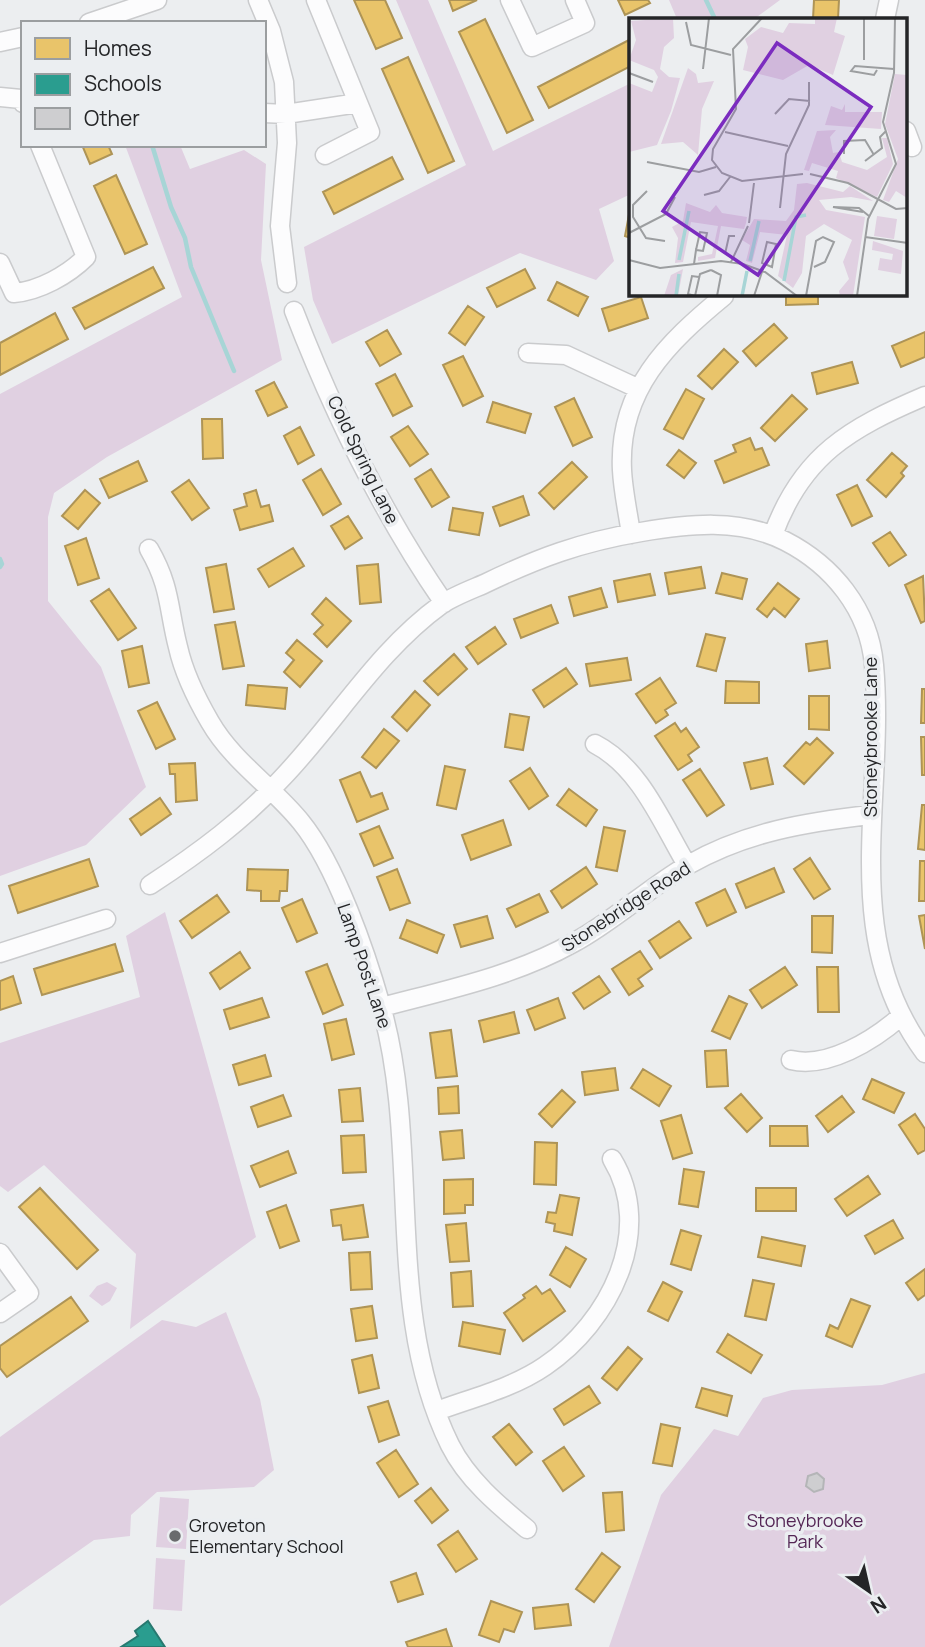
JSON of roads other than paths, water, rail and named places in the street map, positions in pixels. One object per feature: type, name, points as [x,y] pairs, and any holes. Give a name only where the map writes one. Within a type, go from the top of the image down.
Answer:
[{"type":"street","points":[[95,21],[157,0]]},
{"type":"street","points":[[258,0],[265,21]]},
{"type":"street","points":[[316,0],[370,132],[325,155]]},
{"type":"street","points":[[510,0],[532,47],[585,23],[575,0]]},
{"type":"street","points":[[885,18],[889,0]]},
{"type":"street","points":[[266,22],[279,59],[286,114],[280,226],[287,283]]},
{"type":"street","points":[[0,42],[21,37]]},
{"type":"street","points":[[0,97],[21,99]]},
{"type":"street","points":[[266,113],[286,114],[358,103]]},
{"type":"street","points":[[0,263],[14,293],[30,292],[76,267],[86,257],[41,147]]},
{"type":"street","points":[[631,534],[622,459],[625,432],[637,388],[667,348],[724,296]]},
{"type":"street","name":"Cold Spring Lane","points":[[294,311],[309,351],[381,501],[444,603]]},
{"type":"street","points":[[528,353],[566,355],[637,388]]},
{"type":"street","points":[[773,535],[782,509],[800,479],[836,442],[863,423],[925,396]]},
{"type":"street","name":"Stoneybrooke Lane","points":[[150,885],[215,840],[269,790],[316,740],[380,660],[444,603],[535,559],[631,534],[705,523],[773,535],[804,551],[825,566],[840,582],[867,630],[875,686],[871,815],[873,925],[888,986],[900,1017],[925,1053]]},
{"type":"street","name":"Lamp Post Lane","points":[[149,550],[163,574],[170,595],[177,644],[190,685],[221,738],[300,821],[325,863],[357,937],[382,1007],[399,1111],[407,1245],[425,1376],[451,1446],[466,1470],[492,1499],[527,1529]]},
{"type":"street","points":[[595,744],[612,753],[627,767],[687,865]]},
{"type":"street","name":"Stonebridge Road","points":[[382,1007],[497,976],[552,954],[599,928],[687,865],[742,839],[781,828],[871,815]]},
{"type":"street","points":[[0,953],[106,919]]},
{"type":"street","points":[[792,1060],[804,1063],[836,1055],[886,1030],[900,1017]]},
{"type":"street","points":[[437,1411],[532,1374],[566,1351],[589,1326],[617,1280],[627,1244],[629,1197],[624,1179],[612,1159]]},
{"type":"street","points":[[0,1253],[29,1293],[0,1313]]},
{"type":"waterway","points":[[706,0],[715,18]]},
{"type":"waterway","points":[[153,147],[171,207],[185,238],[191,267],[234,371]]},
{"type":"waterway","points":[[0,559],[0,567]]},
{"type":"place","name":"Groveton Elementary School","points":[[175,1536]]},
{"type":"park label","name":"Stoneybrooke Park","points":[[805,1531]]}]
